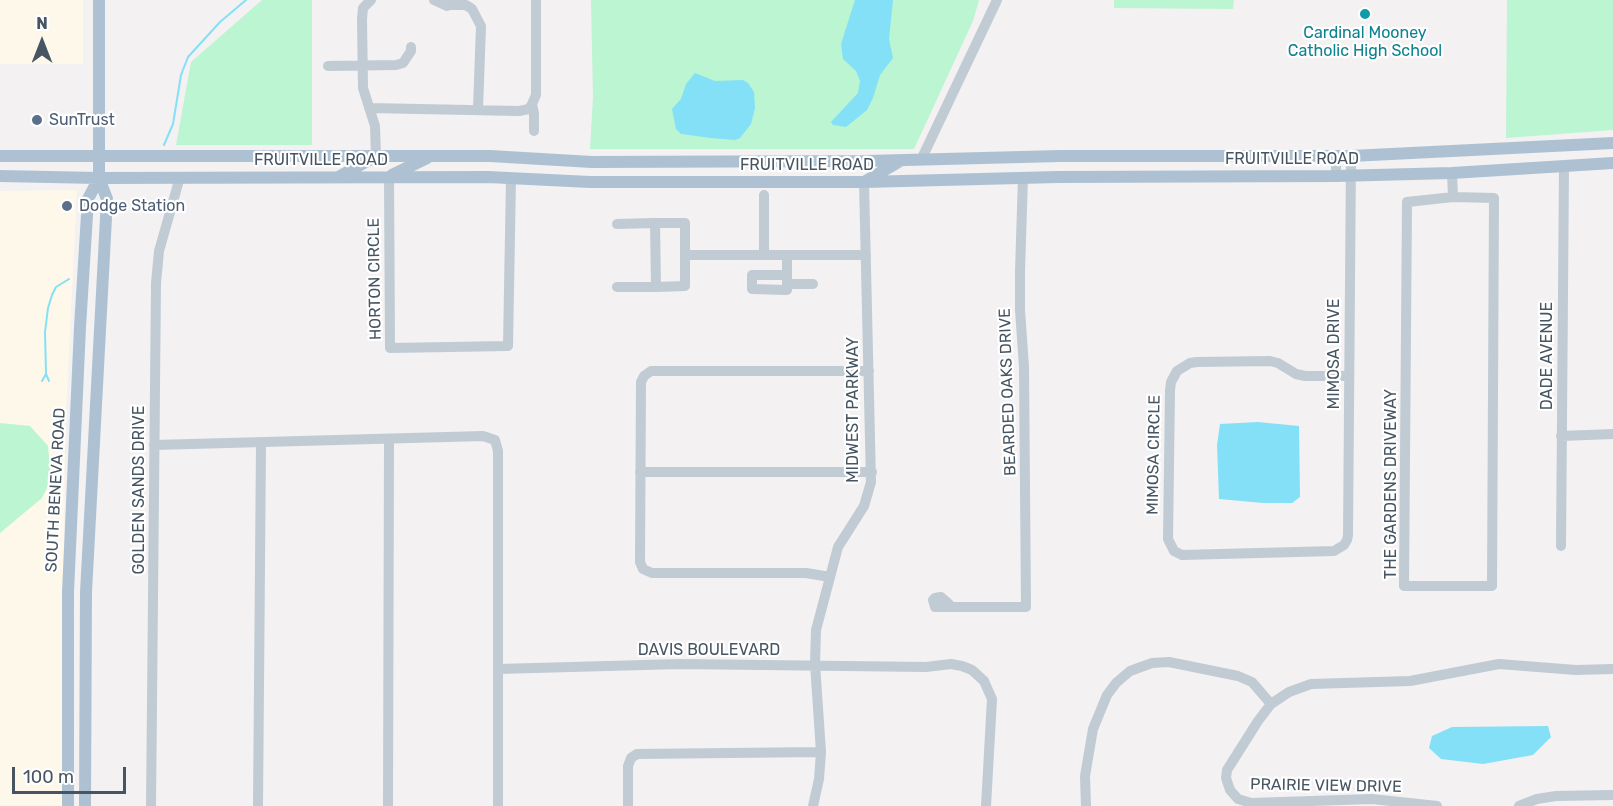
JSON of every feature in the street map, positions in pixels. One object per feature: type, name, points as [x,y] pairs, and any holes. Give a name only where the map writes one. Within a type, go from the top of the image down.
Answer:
[{"type":"main road","name":"SOUTH BENEVA ROAD","points":[[85,806],[86,592],[107,199],[99,178],[99,0]]},
{"type":"main road","name":"FRUITVILLE ROAD","points":[[0,156],[490,156],[592,162],[921,160],[1060,156],[1351,156],[1613,143]]},
{"type":"main road","points":[[339,177],[376,156]]},
{"type":"main road","points":[[389,177],[431,156]]},
{"type":"main road","points":[[864,182],[901,160]]},
{"type":"main road","name":"FRUITVILLE ROAD","points":[[0,176],[511,178],[590,182],[864,182],[1023,177],[1351,176],[1613,164]]},
{"type":"main road","name":"SOUTH BENEVA ROAD","points":[[68,806],[68,592],[79,347],[88,199],[99,178]]},
{"type":"street","points":[[371,0],[363,8],[363,88],[375,126],[376,156]]},
{"type":"street","points":[[434,0],[444,6],[453,3],[466,4],[472,9],[481,26],[477,110]]},
{"type":"street","points":[[369,108],[519,111],[528,109],[536,95],[536,0]]},
{"type":"street","points":[[921,160],[997,0]]},
{"type":"street","points":[[328,66],[403,63],[411,51],[411,46]]},
{"type":"street","points":[[532,104],[534,131]]},
{"type":"street","points":[[1336,156],[1336,176]]},
{"type":"street","name":"MIMOSA DRIVE","points":[[1339,549],[1344,545],[1348,535],[1351,156]]},
{"type":"street","name":"DADE AVENUE","points":[[1561,546],[1564,166]]},
{"type":"street","points":[[1452,172],[1453,197]]},
{"type":"street","name":"GOLDEN SANDS DRIVE","points":[[151,806],[157,266],[165,224],[180,177]]},
{"type":"street","name":"HORTON CIRCLE","points":[[389,177],[390,348],[508,346],[511,178]]},
{"type":"street","name":"BEARDED OAKS DRIVE","points":[[949,607],[1026,607],[1024,367],[1020,280],[1023,177]]},
{"type":"street","name":"MIDWEST PARKWAY","points":[[813,806],[819,779],[821,752],[815,664],[816,630],[838,547],[864,506],[872,472],[864,182]]},
{"type":"street","points":[[764,195],[764,255]]},
{"type":"street","name":"THE GARDENS DRIVEWAY","points":[[1453,197],[1494,198],[1492,586],[1404,586],[1407,202],[1453,197]]},
{"type":"street","points":[[655,223],[656,287]]},
{"type":"street","points":[[617,224],[685,223],[685,286],[617,287]]},
{"type":"street","points":[[685,255],[866,255]]},
{"type":"street","points":[[787,255],[787,280],[813,284]]},
{"type":"street","name":"MIMOSA CIRCLE","points":[[1339,549],[1334,551],[1182,555],[1174,551],[1168,539],[1170,390],[1171,382],[1177,371],[1197,362],[1270,361],[1305,376],[1349,376]]},
{"type":"street","points":[[830,577],[806,573],[652,573],[643,569],[640,562],[641,382],[651,371],[868,371]]},
{"type":"street","points":[[1562,436],[1613,434]]},
{"type":"street","points":[[154,445],[483,436],[500,443],[498,806]]},
{"type":"street","points":[[388,806],[389,439]]},
{"type":"street","points":[[258,806],[261,443]]},
{"type":"street","points":[[640,472],[872,472]]},
{"type":"street","points":[[1086,806],[1085,776],[1093,729],[1107,695],[1116,682],[1130,671],[1152,663],[1169,662],[1238,676],[1252,682],[1271,704]]},
{"type":"street","name":"DAVIS BOULEVARD","points":[[498,669],[680,664],[921,667],[944,664],[962,666],[978,675],[990,691],[993,708],[986,806]]},
{"type":"street","name":"PRAIRIE VIEW DRIVE","points":[[1437,806],[1372,799],[1251,803],[1238,799],[1230,790],[1227,784],[1227,770],[1252,729],[1271,704],[1289,692],[1311,684],[1410,681],[1498,664],[1613,669]]},
{"type":"street","points":[[627,806],[628,766],[631,758],[637,754],[821,752]]},
{"type":"street","points":[[1519,806],[1537,799],[1556,796],[1613,795]]},
{"type":"shaded area","points":[[0,0],[83,0],[83,64],[0,64]]},
{"type":"shaded area","points":[[77,190],[65,434],[62,806],[0,806],[0,533],[19,516],[48,446],[30,426],[0,423],[0,191]]},
{"type":"green space","points":[[262,0],[312,0],[312,145],[176,145],[191,62]]},
{"type":"green space","points":[[591,0],[979,0],[973,21],[914,149],[590,149],[593,97]]},
{"type":"green space","points":[[1114,0],[1234,0],[1233,9],[1114,8]]},
{"type":"green space","points":[[1507,0],[1613,0],[1613,130],[1506,138]]},
{"type":"green space","points":[[0,423],[30,426],[48,446],[51,480],[42,498],[0,533]]},
{"type":"water","points":[[855,0],[893,0],[889,39],[893,58],[880,75],[867,110],[846,127],[833,125],[831,122],[858,93],[860,81],[856,71],[843,59],[841,44]]},
{"type":"water","points":[[695,73],[715,81],[743,80],[748,83],[754,92],[755,108],[751,124],[740,138],[735,140],[681,134],[676,129],[672,109],[681,99],[686,84]]},
{"type":"water","points":[[1258,422],[1299,426],[1300,497],[1292,503],[1219,499],[1217,445],[1220,424]]},
{"type":"water","points":[[1548,726],[1551,737],[1533,755],[1483,764],[1441,759],[1429,748],[1432,736],[1452,727]]},
{"type":"waterway","points":[[164,145],[173,124],[181,75],[188,57],[220,22],[246,0]]},
{"type":"waterway","points":[[49,381],[46,374],[45,332],[48,308],[56,287],[69,279]]},
{"type":"waterway","points":[[42,381],[46,374]]},
{"type":"place","name":"Cardinal Mooney Catholic High School","points":[[1365,14]]},
{"type":"place","name":"SunTrust","points":[[37,120]]},
{"type":"place","name":"Dodge Station","points":[[67,206]]}]
